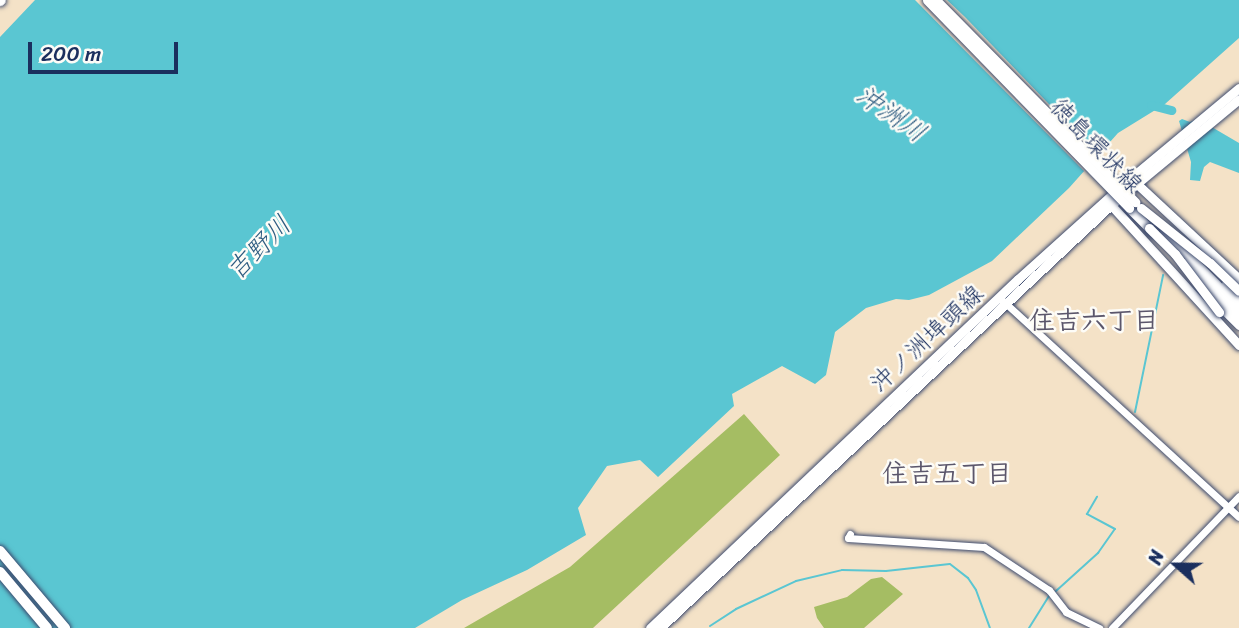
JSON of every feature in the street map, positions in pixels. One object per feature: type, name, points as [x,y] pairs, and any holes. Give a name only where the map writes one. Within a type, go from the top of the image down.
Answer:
[{"type":"highway","points":[[0,551],[65,628]]},
{"type":"highway","points":[[0,572],[47,628]]},
{"type":"main road","name":"徳島環状線","points":[[927,0],[1239,317]]},
{"type":"main road","name":"徳島環状線","points":[[936,0],[1138,205]]},
{"type":"main road","name":"沖ノ洲埠頭線","points":[[650,628],[1002,300],[1131,183],[1209,118],[1239,88]]},
{"type":"main road","name":"沖ノ洲埠頭線","points":[[1209,118],[1239,99]]},
{"type":"main road","name":"徳島環状線","points":[[1131,183],[1239,279]]},
{"type":"main road","name":"徳島環状線","points":[[1111,201],[1239,345]]},
{"type":"main road","points":[[1138,205],[1239,290]]},
{"type":"main road","points":[[1138,205],[1239,307]]},
{"type":"main road","points":[[1178,222],[1239,298]]},
{"type":"main road","points":[[1149,228],[1175,254],[1219,312],[1239,333]]},
{"type":"main road","points":[[1153,251],[1239,325]]},
{"type":"main road","name":"沖ノ洲埠頭線","points":[[660,628],[1002,300]]},
{"type":"street","points":[[1002,300],[1239,517]]},
{"type":"street","points":[[1112,628],[1239,496]]},
{"type":"street","points":[[850,534],[848,538],[984,547],[1049,590],[1066,612],[1099,628]]},
{"type":"green space","points":[[744,414],[780,455],[593,628],[464,628],[570,567]]},
{"type":"green space","points":[[882,577],[903,594],[864,628],[824,628],[814,607],[847,597],[871,579]]},
{"type":"water","name":"吉野川","points":[[35,0],[1239,0],[1239,38],[1165,104],[1118,133],[1069,188],[992,261],[929,295],[909,300],[896,299],[866,308],[835,332],[826,375],[815,384],[782,366],[732,394],[734,406],[658,477],[640,460],[607,466],[578,508],[586,535],[527,570],[462,600],[415,628],[0,628],[0,37]]},
{"type":"water","points":[[1182,119],[1190,122],[1198,119],[1239,143],[1239,173],[1210,162],[1204,167],[1200,181],[1190,180],[1191,162],[1179,121]]},
{"type":"pier","points":[[915,0],[947,0],[965,17],[1101,158],[1087,174]]},
{"type":"waterway","name":"沖洲川","points":[[1151,105],[1171,110]]},
{"type":"waterway","points":[[1135,412],[1163,275]]},
{"type":"waterway","points":[[1056,591],[1098,553],[1115,529],[1087,514],[1097,497]]},
{"type":"waterway","points":[[710,626],[736,609],[796,581],[842,570],[886,571],[950,564],[968,578],[976,590],[990,628]]},
{"type":"waterway","points":[[1029,628],[1049,596]]},
{"type":"district","name":"住吉六丁目","points":[[1094,321]]},
{"type":"district","name":"住吉五丁目","points":[[947,474]]}]
